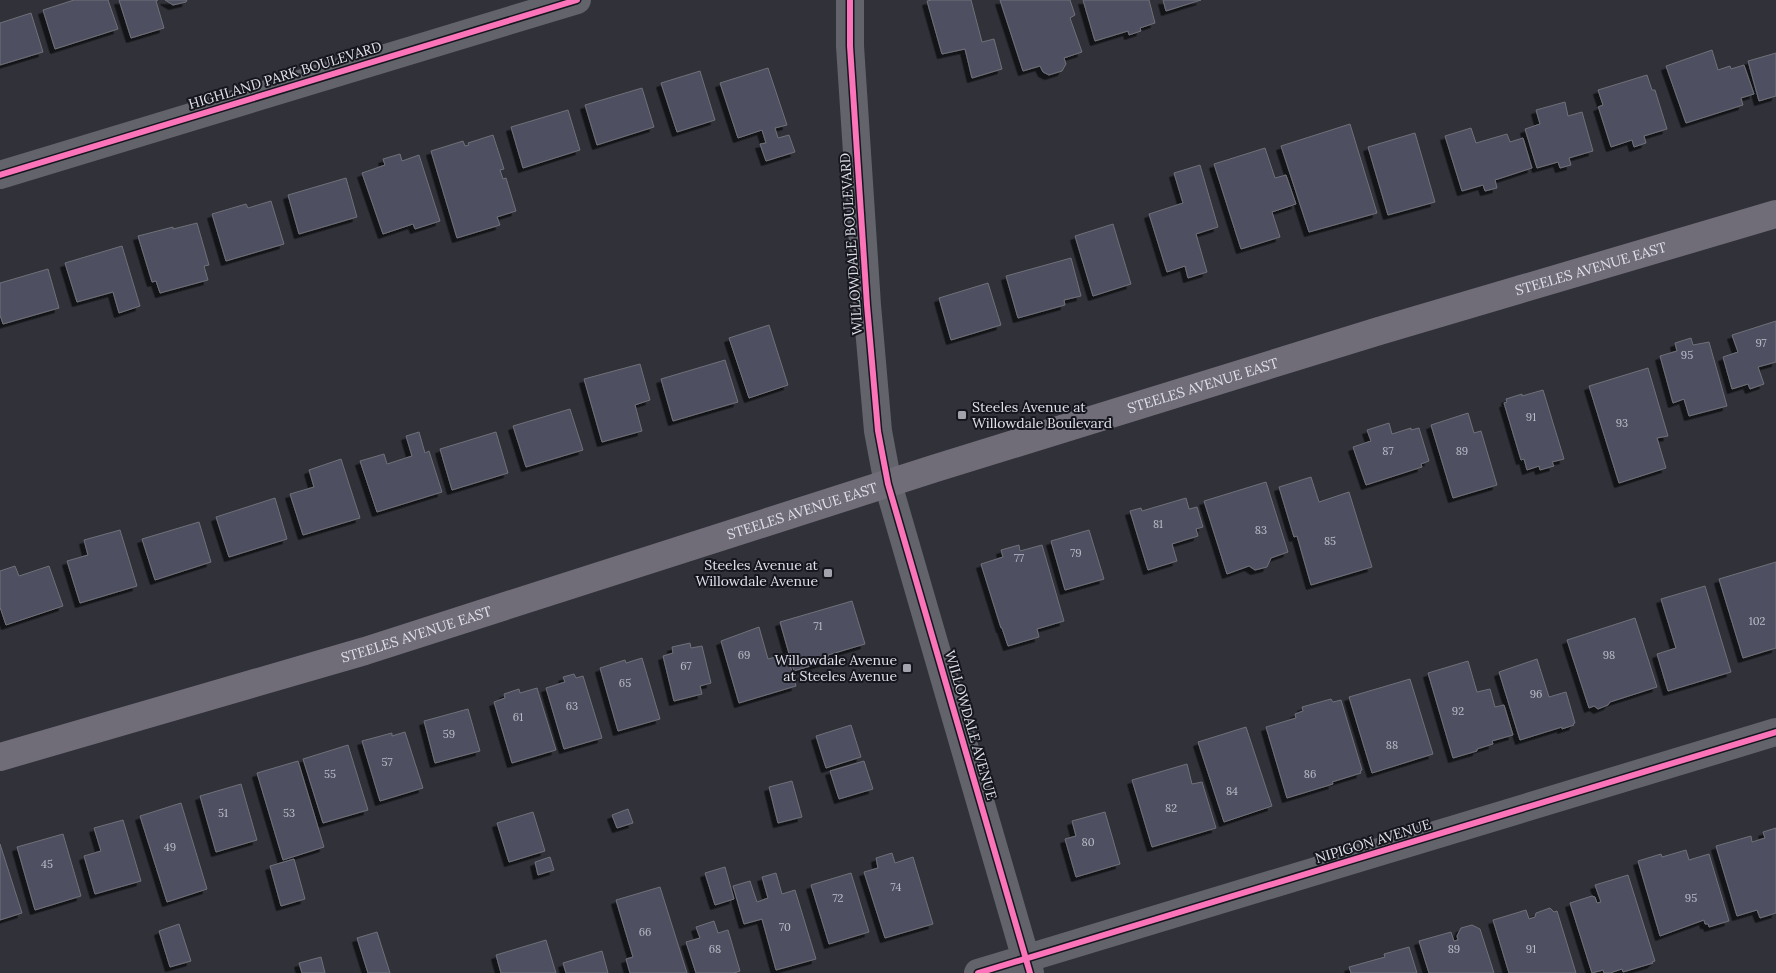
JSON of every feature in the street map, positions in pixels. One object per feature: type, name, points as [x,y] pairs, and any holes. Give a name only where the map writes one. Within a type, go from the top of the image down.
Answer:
[{"type":"main road","name":"STEELES AVENUE EAST","points":[[0,757],[365,651],[946,465],[1379,331],[1776,214]]},
{"type":"street","name":"HIGHLAND PARK BOULEVARD","points":[[0,175],[577,0]]},
{"type":"street","name":"WILLOWDALE BOULEVARD","points":[[850,0],[850,46],[867,305],[878,431],[888,484]]},
{"type":"street","name":"WILLOWDALE AVENUE","points":[[888,484],[1028,966]]},
{"type":"street","name":"NIPIGON AVENUE","points":[[978,973],[1028,966],[1776,732]]},
{"type":"building","points":[[74,0],[108,0],[118,29],[55,49],[43,10]]},
{"type":"building","points":[[119,0],[158,0],[156,1],[164,28],[131,38]]},
{"type":"building","points":[[165,0],[187,0],[186,2],[173,5]]},
{"type":"building","points":[[971,0],[982,42],[994,39],[1002,69],[972,78],[965,49],[942,54],[927,1]]},
{"type":"building","points":[[1000,0],[1070,0],[1075,15],[1070,18],[1082,52],[1064,58],[1066,64],[1062,71],[1049,75],[1043,72],[1040,66],[1023,71]]},
{"type":"building","points":[[1083,0],[1149,0],[1155,23],[1140,28],[1141,31],[1129,35],[1128,31],[1095,41]]},
{"type":"building","points":[[1163,0],[1201,0],[1166,11]]},
{"type":"building","points":[[31,13],[43,52],[0,65],[0,23]]},
{"type":"building","points":[[1712,50],[1718,70],[1730,66],[1731,69],[1744,65],[1754,94],[1741,98],[1743,105],[1686,123],[1666,66]]},
{"type":"building","points":[[1776,53],[1776,96],[1759,101],[1748,61]]},
{"type":"building","points":[[768,68],[787,125],[775,128],[778,138],[789,135],[795,152],[766,161],[760,144],[766,143],[762,130],[738,138],[720,83]]},
{"type":"building","points":[[700,71],[715,120],[677,132],[661,83]]},
{"type":"building","points":[[1647,75],[1652,90],[1655,90],[1667,129],[1644,136],[1646,143],[1634,147],[1632,140],[1611,147],[1598,107],[1603,105],[1598,90]]},
{"type":"building","points":[[642,88],[654,127],[597,145],[585,105]]},
{"type":"building","points":[[1565,102],[1568,116],[1582,112],[1593,151],[1569,158],[1571,165],[1560,168],[1558,162],[1537,168],[1525,129],[1540,124],[1536,110]]},
{"type":"building","points":[[568,110],[580,150],[523,168],[511,127]]},
{"type":"building","points":[[1350,124],[1377,213],[1309,232],[1281,146]]},
{"type":"building","points":[[1471,128],[1476,143],[1507,134],[1510,142],[1523,138],[1532,168],[1495,180],[1497,188],[1485,191],[1483,185],[1462,191],[1445,136]]},
{"type":"building","points":[[1415,133],[1435,202],[1388,215],[1368,147]]},
{"type":"building","points":[[493,135],[504,169],[500,170],[503,179],[506,178],[516,211],[497,217],[500,225],[457,238],[431,151],[463,141],[465,146],[469,145],[468,143]]},
{"type":"building","points":[[1265,148],[1275,178],[1286,175],[1296,204],[1272,212],[1280,237],[1241,249],[1214,164]]},
{"type":"building","points":[[400,154],[402,161],[419,155],[440,221],[415,229],[413,224],[383,234],[362,173],[385,165],[383,159]]},
{"type":"building","points":[[1200,165],[1218,227],[1196,234],[1207,272],[1188,278],[1185,266],[1167,272],[1149,214],[1183,203],[1174,173]]},
{"type":"building","points":[[346,178],[357,217],[299,234],[288,195]]},
{"type":"building","points":[[271,201],[284,244],[226,261],[212,214],[246,204],[248,208]]},
{"type":"building","points":[[197,223],[209,265],[204,266],[208,280],[160,293],[156,281],[152,282],[138,236]]},
{"type":"building","points":[[1113,224],[1131,284],[1093,296],[1075,236]]},
{"type":"building","points":[[122,246],[140,306],[119,313],[113,292],[77,302],[65,263]]},
{"type":"building","points":[[1071,258],[1081,296],[1064,300],[1065,305],[1018,318],[1006,276]]},
{"type":"building","points":[[48,269],[59,308],[3,324],[0,315],[0,283]]},
{"type":"building","points":[[988,283],[1001,325],[951,340],[939,298]]},
{"type":"building","points":[[1776,321],[1776,362],[1758,367],[1764,384],[1750,389],[1748,384],[1732,389],[1723,357],[1738,352],[1732,335]]},
{"type":"building","points":[[769,325],[788,385],[749,398],[729,338]]},
{"type":"building","points":[[1691,338],[1693,345],[1709,342],[1727,406],[1689,416],[1684,399],[1673,403],[1660,356],[1677,351],[1675,343]]},
{"type":"building","points":[[725,360],[738,402],[673,421],[661,379]]},
{"type":"building","points":[[640,364],[650,400],[635,405],[642,431],[602,442],[584,379]]},
{"type":"building","points":[[1648,368],[1668,436],[1657,438],[1666,468],[1619,483],[1589,386]]},
{"type":"building","points":[[1543,390],[1564,459],[1552,462],[1554,466],[1540,470],[1539,466],[1527,470],[1524,459],[1521,460],[1504,403],[1507,402],[1506,399]]},
{"type":"building","points":[[570,409],[583,450],[526,467],[513,426]]},
{"type":"building","points":[[1468,413],[1474,433],[1481,431],[1497,485],[1453,498],[1431,425]]},
{"type":"building","points":[[1389,423],[1392,434],[1411,428],[1411,430],[1419,428],[1429,461],[1421,464],[1422,467],[1366,485],[1353,447],[1371,441],[1367,430]]},
{"type":"building","points":[[419,432],[425,453],[429,451],[442,492],[377,512],[360,461],[384,454],[387,464],[412,456],[406,436]]},
{"type":"building","points":[[496,432],[508,473],[452,490],[440,449]]},
{"type":"building","points":[[341,459],[360,518],[303,535],[290,494],[314,487],[309,470]]},
{"type":"building","points":[[1311,477],[1319,502],[1349,492],[1372,567],[1311,585],[1297,536],[1294,537],[1279,487]]},
{"type":"building","points":[[1266,482],[1288,552],[1271,558],[1267,567],[1255,570],[1249,566],[1227,574],[1204,501]]},
{"type":"building","points":[[275,498],[287,539],[229,557],[216,517]]},
{"type":"building","points":[[1186,498],[1189,509],[1197,507],[1203,527],[1196,529],[1198,536],[1172,544],[1177,561],[1148,570],[1130,511],[1141,508],[1142,511]]},
{"type":"building","points":[[199,522],[211,562],[155,580],[142,539]]},
{"type":"building","points":[[120,530],[137,586],[80,603],[67,561],[88,555],[84,540]]},
{"type":"building","points":[[1089,530],[1104,579],[1065,590],[1051,541]]},
{"type":"building","points":[[1019,545],[1020,551],[1042,545],[1064,621],[1037,629],[1039,637],[1008,646],[981,564],[1003,557],[1001,550]]},
{"type":"building","points":[[1776,562],[1776,648],[1743,658],[1719,579]]},
{"type":"building","points":[[15,566],[19,576],[49,566],[63,606],[6,625],[0,607],[0,571]]},
{"type":"building","points":[[1705,586],[1731,672],[1668,691],[1657,654],[1676,648],[1661,599]]},
{"type":"building","points":[[852,601],[865,644],[828,655],[830,660],[794,671],[780,622]]},
{"type":"building","points":[[1635,618],[1657,687],[1610,702],[1608,705],[1598,709],[1594,706],[1589,708],[1567,640]]},
{"type":"building","points":[[759,627],[768,659],[787,654],[796,686],[739,703],[721,641]]},
{"type":"building","points":[[690,643],[691,648],[702,646],[711,683],[700,686],[702,694],[674,701],[663,656],[673,653],[672,647]]},
{"type":"building","points":[[642,658],[660,719],[618,731],[600,668],[625,660],[626,663]]},
{"type":"building","points":[[1537,659],[1549,697],[1566,692],[1575,723],[1562,729],[1562,727],[1520,740],[1499,672]]},
{"type":"building","points":[[1468,661],[1477,692],[1490,689],[1495,707],[1504,705],[1513,735],[1492,741],[1493,744],[1477,749],[1477,751],[1453,758],[1428,673]]},
{"type":"building","points":[[574,674],[576,678],[583,676],[602,738],[564,749],[546,688],[565,682],[563,677]]},
{"type":"building","points":[[1410,679],[1433,754],[1372,773],[1349,697]]},
{"type":"building","points":[[537,688],[556,750],[512,763],[494,702],[505,698],[504,694],[519,689],[520,693]]},
{"type":"building","points":[[1331,699],[1333,702],[1341,700],[1362,770],[1360,771],[1361,773],[1287,798],[1266,727],[1296,718],[1295,714],[1303,711],[1302,707]]},
{"type":"building","points":[[468,709],[480,751],[435,763],[424,721]]},
{"type":"building","points":[[851,725],[861,757],[826,768],[816,736]]},
{"type":"building","points":[[1246,727],[1272,806],[1224,822],[1198,742]]},
{"type":"building","points":[[405,732],[423,788],[380,801],[362,741],[392,733],[392,736]]},
{"type":"building","points":[[348,745],[368,810],[323,823],[303,759]]},
{"type":"building","points":[[298,761],[324,847],[283,860],[257,773]]},
{"type":"building","points":[[864,761],[873,789],[839,799],[830,771]]},
{"type":"building","points":[[1187,764],[1192,784],[1202,782],[1216,828],[1152,847],[1132,780]]},
{"type":"building","points":[[792,781],[802,817],[778,823],[769,787]]},
{"type":"building","points":[[241,784],[257,840],[216,852],[200,796]]},
{"type":"building","points":[[181,803],[207,889],[167,902],[140,816]]},
{"type":"building","points":[[628,809],[633,823],[617,828],[612,815]]},
{"type":"building","points":[[533,812],[545,851],[509,862],[497,823]]},
{"type":"building","points":[[1105,812],[1120,864],[1076,877],[1065,839],[1076,836],[1072,821]]},
{"type":"building","points":[[123,820],[141,881],[95,894],[84,856],[101,851],[94,828]]},
{"type":"building","points":[[1776,828],[1776,913],[1760,918],[1757,910],[1737,916],[1716,846],[1751,836],[1752,842],[1765,838],[1763,832]]},
{"type":"building","points":[[63,834],[81,896],[35,910],[17,847]]},
{"type":"building","points":[[0,844],[22,913],[0,920]]},
{"type":"building","points":[[1686,850],[1689,860],[1709,854],[1729,921],[1709,927],[1708,924],[1705,924],[1704,920],[1660,936],[1638,861],[1661,854],[1662,857]]},
{"type":"building","points":[[892,853],[895,863],[913,857],[933,924],[885,938],[864,872],[878,868],[876,858]]},
{"type":"building","points":[[550,857],[554,870],[538,875],[535,862]]},
{"type":"building","points":[[294,859],[305,899],[281,906],[270,866]]},
{"type":"building","points":[[725,867],[734,899],[715,905],[705,873]]},
{"type":"building","points":[[776,873],[782,894],[795,890],[816,959],[776,970],[762,919],[744,924],[733,886],[750,881],[757,902],[768,898],[762,877]]},
{"type":"building","points":[[851,873],[869,932],[829,944],[811,885]]},
{"type":"building","points":[[1628,875],[1655,961],[1623,972],[1622,969],[1610,973],[1604,973],[1603,970],[1592,973],[1570,903],[1592,896],[1595,897],[1597,903],[1601,902],[1595,885]]},
{"type":"building","points":[[660,887],[687,973],[630,973],[626,959],[633,957],[616,900]]},
{"type":"building","points":[[1550,908],[1554,912],[1557,911],[1576,973],[1509,973],[1493,920],[1526,910],[1529,919],[1535,917],[1536,913]]},
{"type":"building","points":[[714,921],[718,933],[728,930],[740,971],[734,973],[696,973],[686,942],[700,938],[696,927]]},
{"type":"building","points":[[179,924],[191,961],[170,967],[159,931]]},
{"type":"building","points":[[1472,925],[1480,929],[1494,973],[1429,973],[1419,941],[1451,932],[1454,941],[1458,940],[1457,936],[1461,928]]},
{"type":"building","points":[[377,932],[390,973],[368,973],[357,938]]},
{"type":"building","points":[[546,940],[556,973],[501,973],[496,955]]},
{"type":"building","points":[[1409,947],[1417,973],[1351,973],[1349,967],[1385,957],[1384,954]]},
{"type":"building","points":[[602,951],[608,973],[566,973],[563,963]]},
{"type":"building","points":[[321,957],[325,973],[302,973],[299,963]]},
{"type":"cycle path","points":[[0,175],[577,0]]},
{"type":"cycle path","points":[[850,0],[850,46],[867,305],[878,431],[888,484],[1030,973]]},
{"type":"cycle path","points":[[978,973],[1776,732]]},
{"type":"place","name":"Steeles Avenue at Willowdale Boulevard","points":[[962,415]]},
{"type":"place","name":"Steeles Avenue at Willowdale Avenue","points":[[828,573]]},
{"type":"place","name":"Willowdale Avenue at Steeles Avenue","points":[[907,668]]}]
